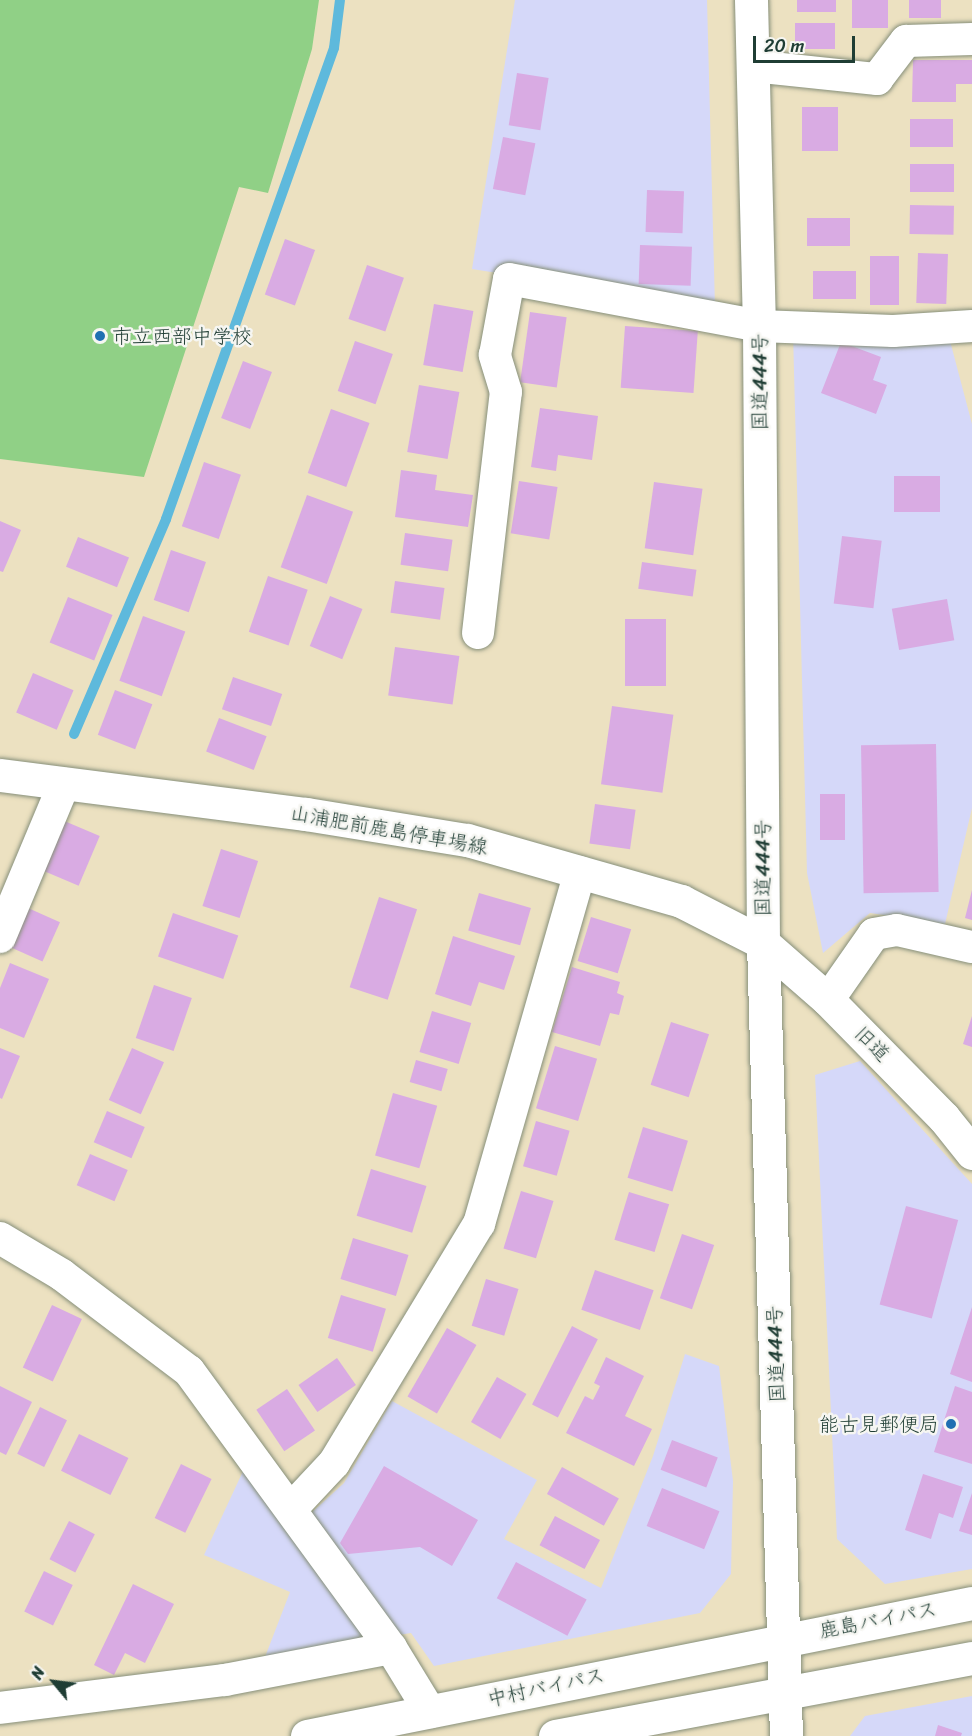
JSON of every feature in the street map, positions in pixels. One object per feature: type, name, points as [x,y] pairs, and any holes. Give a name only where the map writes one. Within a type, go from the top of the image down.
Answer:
[{"type":"main road","name":"国道444号","points":[[751,0],[759,326],[763,943],[787,1695],[786,1736]]},
{"type":"main road","name":"山浦肥前鹿島停車場線","points":[[0,775],[306,814],[456,838],[681,901],[763,943]]},
{"type":"main road","name":"旧道","points":[[763,943],[828,1000],[944,1118],[972,1153]]},
{"type":"main road","name":"鹿島バイパス","points":[[785,1638],[972,1603]]},
{"type":"main road","name":"中村バイパス","points":[[307,1736],[785,1638]]},
{"type":"main road","points":[[555,1736],[787,1695],[972,1658]]},
{"type":"street","points":[[753,66],[877,79],[906,40],[972,39]]},
{"type":"street","points":[[478,633],[506,392],[495,355],[508,279],[759,326],[893,331],[972,326]]},
{"type":"street","points":[[0,937],[64,784]]},
{"type":"street","points":[[291,1509],[334,1463],[479,1224],[580,872]]},
{"type":"street","points":[[828,1000],[874,934],[897,930],[972,946]]},
{"type":"street","points":[[0,1238],[63,1275],[189,1371],[392,1648],[430,1712]]},
{"type":"street","points":[[0,1708],[225,1680],[392,1648]]},
{"type":"shaded area","points":[[515,0],[707,0],[715,307],[472,269]]},
{"type":"shaded area","points":[[793,333],[949,337],[972,424],[972,808],[945,924],[870,913],[823,953],[807,873]]},
{"type":"shaded area","points":[[860,1061],[972,1184],[972,1569],[885,1584],[837,1539],[815,1075]]},
{"type":"shaded area","points":[[685,1354],[719,1366],[733,1481],[731,1574],[700,1613],[434,1666],[411,1633],[265,1657],[290,1592],[204,1555],[244,1469],[297,1526],[344,1483],[392,1401],[537,1480],[504,1539],[601,1588],[653,1456]]},
{"type":"shaded area","points":[[972,1696],[972,1736],[850,1736],[865,1716]]},
{"type":"green space","name":"市立西部中学校","points":[[0,0],[319,0],[312,49],[268,193],[239,187],[144,477],[0,459]]},
{"type":"building","points":[[797,0],[836,0],[836,12],[797,12]]},
{"type":"building","points":[[852,0],[888,0],[888,28],[852,28]]},
{"type":"building","points":[[909,0],[941,0],[941,18],[909,18]]},
{"type":"building","points":[[795,23],[835,23],[835,49],[795,49]]},
{"type":"building","points":[[913,60],[972,60],[972,84],[956,84],[956,102],[912,102]]},
{"type":"building","points":[[517,73],[549,78],[540,130],[509,125]]},
{"type":"building","points":[[802,107],[838,107],[838,151],[802,151]]},
{"type":"building","points":[[910,119],[953,119],[953,147],[910,147]]},
{"type":"building","points":[[503,137],[535,143],[525,195],[493,189]]},
{"type":"building","points":[[910,164],[954,164],[954,192],[910,192]]},
{"type":"building","points":[[647,190],[684,191],[683,233],[646,232]]},
{"type":"building","points":[[910,205],[954,206],[953,235],[909,234]]},
{"type":"building","points":[[807,218],[850,218],[850,246],[807,246]]},
{"type":"building","points":[[285,239],[315,250],[295,305],[265,294]]},
{"type":"building","points":[[640,245],[692,247],[691,286],[639,284]]},
{"type":"building","points":[[918,253],[948,254],[946,304],[916,303]]},
{"type":"building","points":[[870,256],[899,256],[899,305],[870,305]]},
{"type":"building","points":[[367,265],[404,278],[385,332],[348,319]]},
{"type":"building","points":[[813,271],[856,271],[856,299],[813,299]]},
{"type":"building","points":[[434,304],[473,311],[463,372],[423,365]]},
{"type":"building","points":[[530,312],[567,317],[557,387],[520,382]]},
{"type":"building","points":[[625,326],[698,331],[693,393],[621,388]]},
{"type":"building","points":[[355,341],[393,354],[376,404],[338,391]]},
{"type":"building","points":[[841,342],[881,357],[873,380],[887,385],[876,414],[821,393]]},
{"type":"building","points":[[243,361],[272,372],[250,429],[221,418]]},
{"type":"building","points":[[419,385],[459,392],[448,459],[407,452]]},
{"type":"building","points":[[540,408],[598,416],[592,460],[558,455],[556,471],[531,467]]},
{"type":"building","points":[[331,409],[370,423],[346,487],[308,473]]},
{"type":"building","points":[[204,462],[241,475],[219,539],[182,526]]},
{"type":"building","points":[[401,470],[437,475],[435,490],[473,495],[468,527],[395,517]]},
{"type":"building","points":[[894,476],[940,476],[940,512],[894,512]]},
{"type":"building","points":[[519,481],[558,487],[549,539],[511,533]]},
{"type":"building","points":[[654,482],[703,489],[693,555],[645,548]]},
{"type":"building","points":[[307,495],[353,512],[327,584],[281,567]]},
{"type":"building","points":[[0,521],[21,530],[3,572],[0,571]]},
{"type":"building","points":[[405,533],[453,540],[448,571],[401,565]]},
{"type":"building","points":[[842,536],[882,541],[873,608],[834,603]]},
{"type":"building","points":[[78,537],[129,558],[117,587],[66,567]]},
{"type":"building","points":[[171,550],[206,562],[189,612],[154,600]]},
{"type":"building","points":[[642,562],[696,570],[693,596],[638,589]]},
{"type":"building","points":[[268,576],[308,590],[289,645],[249,632]]},
{"type":"building","points":[[395,581],[445,588],[440,620],[391,613]]},
{"type":"building","points":[[330,596],[362,609],[342,659],[310,646]]},
{"type":"building","points":[[68,597],[113,615],[94,660],[50,642]]},
{"type":"building","points":[[947,599],[954,640],[899,650],[892,609]]},
{"type":"building","points":[[143,616],[185,631],[162,696],[119,681]]},
{"type":"building","points":[[625,619],[666,619],[666,686],[625,686]]},
{"type":"building","points":[[395,647],[459,656],[453,705],[388,696]]},
{"type":"building","points":[[33,673],[74,690],[57,730],[16,713]]},
{"type":"building","points":[[233,677],[282,694],[271,726],[222,709]]},
{"type":"building","points":[[115,690],[152,704],[135,749],[98,735]]},
{"type":"building","points":[[612,706],[673,715],[662,793],[601,784]]},
{"type":"building","points":[[219,718],[267,736],[254,770],[206,752]]},
{"type":"building","points":[[936,744],[939,892],[864,893],[861,745]]},
{"type":"building","points":[[820,794],[845,794],[845,840],[820,840]]},
{"type":"building","points":[[595,804],[636,810],[630,849],[589,844]]},
{"type":"building","points":[[62,820],[100,836],[79,886],[41,870]]},
{"type":"building","points":[[221,849],[258,861],[240,918],[202,906]]},
{"type":"building","points":[[972,890],[972,920],[965,918]]},
{"type":"building","points":[[479,893],[531,908],[520,945],[468,930]]},
{"type":"building","points":[[379,897],[417,909],[388,1000],[350,987]]},
{"type":"building","points":[[28,908],[60,922],[42,962],[11,947]]},
{"type":"building","points":[[173,913],[238,935],[223,979],[158,956]]},
{"type":"building","points":[[591,917],[631,929],[618,973],[578,961]]},
{"type":"building","points":[[453,936],[515,956],[504,990],[479,982],[471,1006],[435,994]]},
{"type":"building","points":[[10,963],[49,979],[24,1038],[0,1028],[0,988]]},
{"type":"building","points":[[572,967],[620,982],[617,993],[624,996],[619,1015],[610,1013],[600,1046],[552,1032]]},
{"type":"building","points":[[154,985],[192,998],[174,1051],[136,1038]]},
{"type":"building","points":[[432,1011],[471,1023],[459,1064],[419,1052]]},
{"type":"building","points":[[972,1016],[972,1047],[963,1044]]},
{"type":"building","points":[[671,1022],[709,1034],[689,1097],[651,1085]]},
{"type":"building","points":[[555,1046],[597,1059],[578,1121],[536,1108]]},
{"type":"building","points":[[0,1048],[20,1056],[2,1099],[0,1098]]},
{"type":"building","points":[[132,1048],[164,1062],[141,1114],[109,1100]]},
{"type":"building","points":[[416,1060],[448,1069],[441,1091],[410,1082]]},
{"type":"building","points":[[393,1093],[437,1106],[419,1168],[375,1155]]},
{"type":"building","points":[[107,1111],[145,1127],[131,1158],[94,1142]]},
{"type":"building","points":[[536,1121],[570,1131],[557,1176],[523,1166]]},
{"type":"building","points":[[643,1127],[688,1141],[672,1191],[628,1178]]},
{"type":"building","points":[[90,1154],[128,1170],[114,1201],[77,1185]]},
{"type":"building","points":[[371,1169],[426,1186],[412,1233],[357,1216]]},
{"type":"building","points":[[521,1191],[554,1201],[536,1258],[503,1248]]},
{"type":"building","points":[[629,1192],[669,1204],[655,1252],[614,1240]]},
{"type":"building","points":[[906,1206],[958,1220],[932,1319],[880,1305]]},
{"type":"building","points":[[682,1234],[714,1245],[692,1309],[660,1298]]},
{"type":"building","points":[[353,1238],[408,1255],[396,1296],[340,1279]]},
{"type":"building","points":[[595,1270],[654,1290],[640,1330],[581,1310]]},
{"type":"building","points":[[486,1279],[519,1289],[504,1336],[472,1326]]},
{"type":"building","points":[[341,1295],[386,1309],[373,1352],[328,1338]]},
{"type":"building","points":[[52,1305],[82,1319],[53,1381],[23,1368]]},
{"type":"building","points":[[972,1307],[972,1382],[950,1374]]},
{"type":"building","points":[[572,1326],[598,1339],[558,1418],[532,1404]]},
{"type":"building","points":[[447,1328],[476,1345],[437,1413],[408,1396]]},
{"type":"building","points":[[606,1357],[644,1376],[625,1416],[652,1429],[634,1466],[566,1433],[585,1396],[593,1400],[600,1386],[594,1383]]},
{"type":"building","points":[[337,1358],[356,1385],[317,1412],[298,1385]]},
{"type":"building","points":[[497,1377],[526,1394],[500,1439],[471,1422]]},
{"type":"building","points":[[0,1386],[32,1402],[6,1455],[0,1452]]},
{"type":"building","points":[[955,1386],[972,1392],[972,1464],[934,1452]]},
{"type":"building","points":[[287,1389],[315,1430],[284,1451],[256,1410]]},
{"type":"building","points":[[40,1407],[67,1420],[44,1467],[17,1454]]},
{"type":"building","points":[[79,1434],[128,1458],[110,1495],[61,1471]]},
{"type":"building","points":[[672,1440],[718,1458],[706,1487],[661,1470]]},
{"type":"building","points":[[181,1464],[212,1479],[185,1533],[155,1518]]},
{"type":"building","points":[[384,1466],[478,1520],[452,1566],[420,1547],[348,1554],[340,1543]]},
{"type":"building","points":[[562,1467],[619,1499],[604,1526],[547,1494]]},
{"type":"building","points":[[923,1474],[963,1487],[953,1518],[939,1513],[931,1539],[905,1530]]},
{"type":"building","points":[[662,1488],[719,1511],[704,1549],[647,1526]]},
{"type":"building","points":[[972,1493],[972,1535],[959,1531]]},
{"type":"building","points":[[555,1516],[600,1540],[585,1569],[540,1545]]},
{"type":"building","points":[[69,1521],[95,1534],[75,1572],[49,1559]]},
{"type":"building","points":[[516,1562],[587,1600],[567,1636],[497,1598]]},
{"type":"building","points":[[44,1571],[73,1585],[53,1625],[24,1611]]},
{"type":"building","points":[[133,1584],[174,1604],[145,1663],[125,1653],[114,1675],[94,1665]]},
{"type":"building","points":[[938,1725],[962,1733],[961,1736],[935,1736]]},
{"type":"waterway","points":[[74,734],[166,519],[334,48],[340,0]]},
{"type":"place","name":"市立西部中学校","points":[[100,336]]},
{"type":"place","name":"能古見郵便局","points":[[951,1424]]}]
